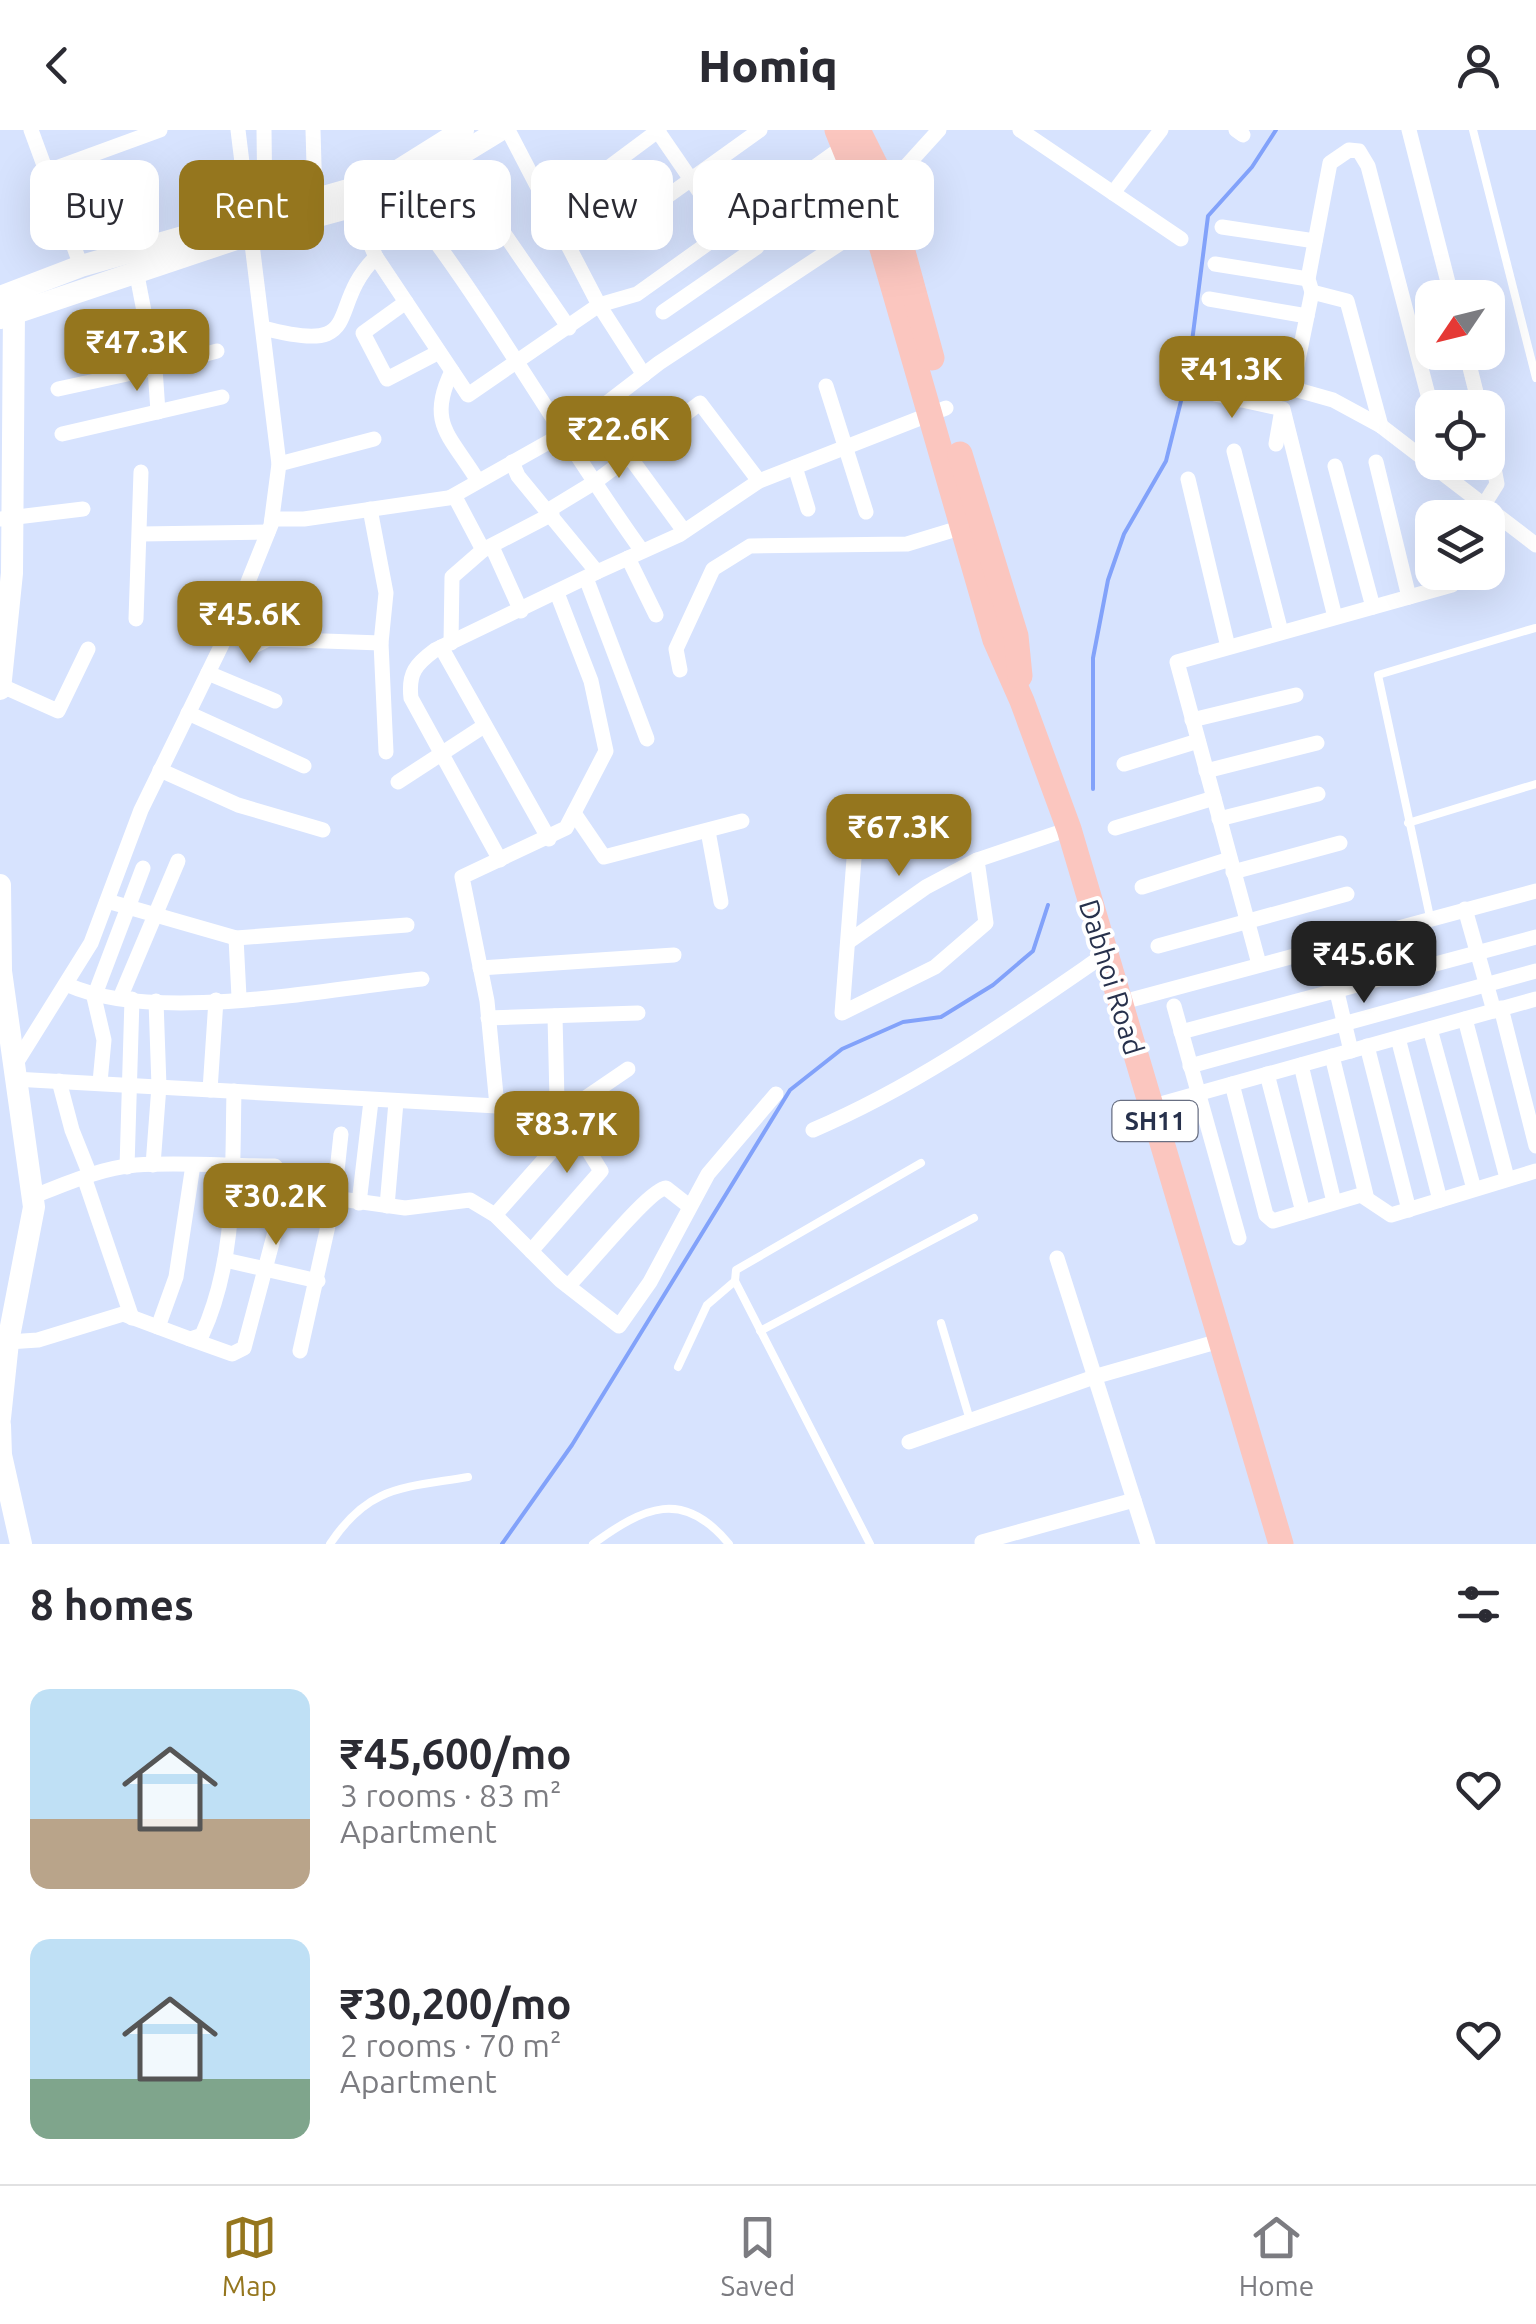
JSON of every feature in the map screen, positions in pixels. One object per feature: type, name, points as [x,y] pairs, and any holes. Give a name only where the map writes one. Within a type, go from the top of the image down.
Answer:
[{"type":"main road","name":"Dabhoi Road","points":[[846,135],[859,160]]},
{"type":"main road","name":"Dabhoi Road","points":[[884,250],[1016,636],[1022,700]]},
{"type":"main road","name":"Dabhoi Road","points":[[892,250],[995,640],[1022,700],[1068,829],[1104,956],[1123,1002],[1150,1107],[1223,1340],[1281,1544]]},
{"type":"street","points":[[32,130],[41,160]]},
{"type":"street","points":[[108,130],[113,147]]},
{"type":"street","points":[[78,160],[160,130]]},
{"type":"street","points":[[238,130],[243,160]]},
{"type":"street","points":[[260,160],[264,130]]},
{"type":"street","points":[[313,130],[314,160]]},
{"type":"street","points":[[324,196],[383,180],[463,130]]},
{"type":"street","points":[[500,130],[453,159],[569,328]]},
{"type":"street","points":[[508,130],[599,305],[644,374]]},
{"type":"street","points":[[618,160],[658,130],[693,183]]},
{"type":"street","points":[[673,191],[760,130]]},
{"type":"street","points":[[912,160],[939,130]]},
{"type":"street","points":[[1020,130],[1180,239]]},
{"type":"street","points":[[1113,193],[1160,130]]},
{"type":"street","points":[[1409,130],[1447,280]]},
{"type":"street","points":[[816,160],[846,135]]},
{"type":"street","points":[[1276,444],[1282,409],[1294,389],[1330,163],[1349,150],[1360,152],[1368,166],[1427,390]]},
{"type":"street","points":[[1222,228],[1315,242]]},
{"type":"street","points":[[4,308],[81,266],[179,240]]},
{"type":"street","points":[[75,250],[81,266]]},
{"type":"street","points":[[4,308],[136,270],[184,250]]},
{"type":"street","points":[[13,1074],[68,985],[160,770],[227,634],[270,526],[279,464],[256,250]]},
{"type":"street","points":[[373,250],[468,395],[599,305],[637,294],[700,250]]},
{"type":"street","points":[[441,250],[518,360],[593,483],[635,555],[656,616]]},
{"type":"street","points":[[663,312],[752,250]]},
{"type":"street","points":[[141,534],[196,537],[451,497],[562,435],[644,374],[830,250]]},
{"type":"street","points":[[263,328],[308,340],[330,334],[344,320],[358,275],[376,257]]},
{"type":"street","points":[[1215,264],[1310,286],[1347,301],[1381,426]]},
{"type":"street","points":[[136,270],[155,368],[158,412]]},
{"type":"street","points":[[1209,298],[1307,316]]},
{"type":"street","points":[[406,302],[363,332],[388,379],[439,352]]},
{"type":"street","points":[[4,308],[6,520],[1,677],[58,711],[88,649]]},
{"type":"street","points":[[1214,348],[1297,364]]},
{"type":"street","points":[[58,389],[217,350]]},
{"type":"street","points":[[1240,400],[1255,356]]},
{"type":"street","points":[[452,371],[437,406],[440,419],[478,482]]},
{"type":"street","points":[[826,386],[866,512]]},
{"type":"street","points":[[1192,389],[1282,409]]},
{"type":"street","points":[[1294,389],[1333,400],[1415,448]]},
{"type":"street","points":[[62,434],[222,397]]},
{"type":"street","points":[[549,839],[484,726],[446,645],[452,576],[593,483],[700,403],[759,481]]},
{"type":"street","points":[[1282,409],[1335,618]]},
{"type":"street","points":[[500,860],[412,698],[409,681],[419,661],[684,531],[759,481],[937,410]]},
{"type":"street","points":[[279,464],[374,439]]},
{"type":"street","points":[[1234,451],[1281,632]]},
{"type":"street","points":[[628,456],[684,531]]},
{"type":"street","points":[[512,462],[518,476],[551,512],[591,575],[647,739]]},
{"type":"street","points":[[1376,462],[1409,596]]},
{"type":"street","points":[[1335,466],[1374,606]]},
{"type":"street","points":[[795,467],[808,508]]},
{"type":"street","points":[[136,619],[141,472]]},
{"type":"street","points":[[1188,479],[1228,648]]},
{"type":"street","points":[[1459,480],[1483,500]]},
{"type":"street","points":[[451,497],[488,550],[521,611]]},
{"type":"street","points":[[6,520],[83,509]]},
{"type":"street","points":[[370,509],[386,593],[381,643],[386,752]]},
{"type":"street","points":[[1505,519],[1536,545]]},
{"type":"street","points":[[680,670],[676,649],[713,569],[750,546],[907,544],[964,526]]},
{"type":"street","points":[[1259,964],[1177,662],[1432,590]]},
{"type":"street","points":[[497,1106],[488,1018],[462,877],[566,828],[606,751],[591,681],[556,592]]},
{"type":"street","points":[[227,634],[256,646],[268,639],[381,643]]},
{"type":"street","points":[[208,673],[275,701]]},
{"type":"street","points":[[1192,720],[1296,695]]},
{"type":"street","points":[[188,712],[304,766]]},
{"type":"street","points":[[398,782],[484,726]]},
{"type":"street","points":[[1124,764],[1198,741]]},
{"type":"street","points":[[1206,771],[1317,743]]},
{"type":"street","points":[[160,770],[238,805],[323,830]]},
{"type":"street","points":[[1219,819],[1318,794]]},
{"type":"street","points":[[1115,828],[1214,798]]},
{"type":"street","points":[[574,814],[604,857],[742,821]]},
{"type":"street","points":[[848,942],[926,887],[977,860],[1068,829]]},
{"type":"street","points":[[708,830],[721,902]]},
{"type":"street","points":[[1142,887],[1340,843]]},
{"type":"street","points":[[854,860],[842,1013],[935,967],[986,923],[977,860]]},
{"type":"street","points":[[127,1167],[130,1084],[126,999],[154,916],[178,861]]},
{"type":"street","points":[[100,1082],[104,1040],[94,996],[143,868]]},
{"type":"street","points":[[0,885],[1,968],[32,1197],[8,1342],[0,1422],[0,1455],[21,1544]]},
{"type":"street","points":[[1123,1002],[1536,891]]},
{"type":"street","points":[[1158,946],[1347,894]]},
{"type":"street","points":[[106,901],[236,938],[407,924]]},
{"type":"street","points":[[1466,909],[1536,1146]]},
{"type":"street","points":[[1180,1032],[1536,937]]},
{"type":"street","points":[[236,938],[240,997]]},
{"type":"street","points":[[1326,946],[1344,1023],[1359,1048],[1409,1210]]},
{"type":"street","points":[[480,968],[674,955]]},
{"type":"street","points":[[813,1130],[867,1107],[923,1074],[1104,956]]},
{"type":"street","points":[[1190,1066],[1536,970]]},
{"type":"street","points":[[68,985],[94,996],[216,1000],[422,980]]},
{"type":"street","points":[[153,1165],[159,1086],[156,1000]]},
{"type":"street","points":[[210,1090],[216,1000]]},
{"type":"street","points":[[1150,1107],[1497,1010],[1535,1005]]},
{"type":"street","points":[[1174,1006],[1239,1238]]},
{"type":"street","points":[[488,1018],[638,1013]]},
{"type":"street","points":[[531,1251],[601,1171],[560,1104],[554,1016]]},
{"type":"street","points":[[1465,1019],[1507,1178]]},
{"type":"street","points":[[1430,1029],[1474,1189]]},
{"type":"street","points":[[1398,1038],[1440,1200]]},
{"type":"street","points":[[1332,1056],[1366,1195],[1386,1215],[1536,1171]]},
{"type":"street","points":[[1301,1065],[1334,1202]]},
{"type":"street","points":[[13,1074],[60,1081],[371,1101],[543,1108],[584,1099],[628,1068]]},
{"type":"street","points":[[1267,1074],[1302,1212]]},
{"type":"street","points":[[60,1081],[132,1318]]},
{"type":"street","points":[[1232,1084],[1266,1215],[1273,1221],[1366,1195]]},
{"type":"street","points":[[190,1339],[202,1335],[214,1308],[233,1223],[234,1091]]},
{"type":"street","points":[[32,1197],[87,1176],[127,1167],[194,1165],[275,1166],[298,1193],[359,1203],[387,1206],[470,1200],[495,1214],[568,1286],[620,1326],[650,1282],[689,1206],[728,1145],[776,1094]]},
{"type":"street","points":[[359,1203],[371,1101]]},
{"type":"street","points":[[387,1206],[396,1102]]},
{"type":"street","points":[[495,1214],[574,1126]]},
{"type":"street","points":[[300,1352],[334,1199],[341,1134]]},
{"type":"street","points":[[158,1327],[176,1277],[194,1165]]},
{"type":"street","points":[[8,1342],[38,1340],[114,1315],[239,1354],[268,1270],[288,1184]]},
{"type":"street","points":[[568,1286],[599,1256],[651,1192],[666,1188],[689,1206]]},
{"type":"street","points":[[1058,1258],[1148,1544]]},
{"type":"street","points":[[225,1260],[318,1280]]},
{"type":"street","points":[[909,1442],[1097,1376],[1223,1340]]},
{"type":"street","points":[[982,1542],[1134,1500]]},
{"type":"lane","points":[[1473,130],[1536,378]]},
{"type":"lane","points":[[1430,917],[1378,675],[1535,628]]},
{"type":"lane","points":[[1408,822],[1536,784]]},
{"type":"lane","points":[[870,1544],[735,1281],[736,1270],[921,1164]]},
{"type":"lane","points":[[760,1330],[974,1218]]},
{"type":"lane","points":[[678,1368],[707,1305],[735,1281]]},
{"type":"lane","points":[[941,1323],[970,1421]]},
{"type":"lane","points":[[330,1544],[362,1504],[387,1490],[468,1477]]},
{"type":"lane","points":[[594,1544],[653,1509],[679,1508],[701,1516],[729,1544]]},
{"type":"waterway","points":[[1093,789],[1093,658],[1108,580],[1124,534],[1166,461],[1188,373],[1208,216],[1252,167],[1276,130]]},
{"type":"waterway","points":[[502,1544],[572,1445],[790,1090],[842,1049],[903,1022],[941,1017],[993,985],[1033,951],[1048,905]]}]
